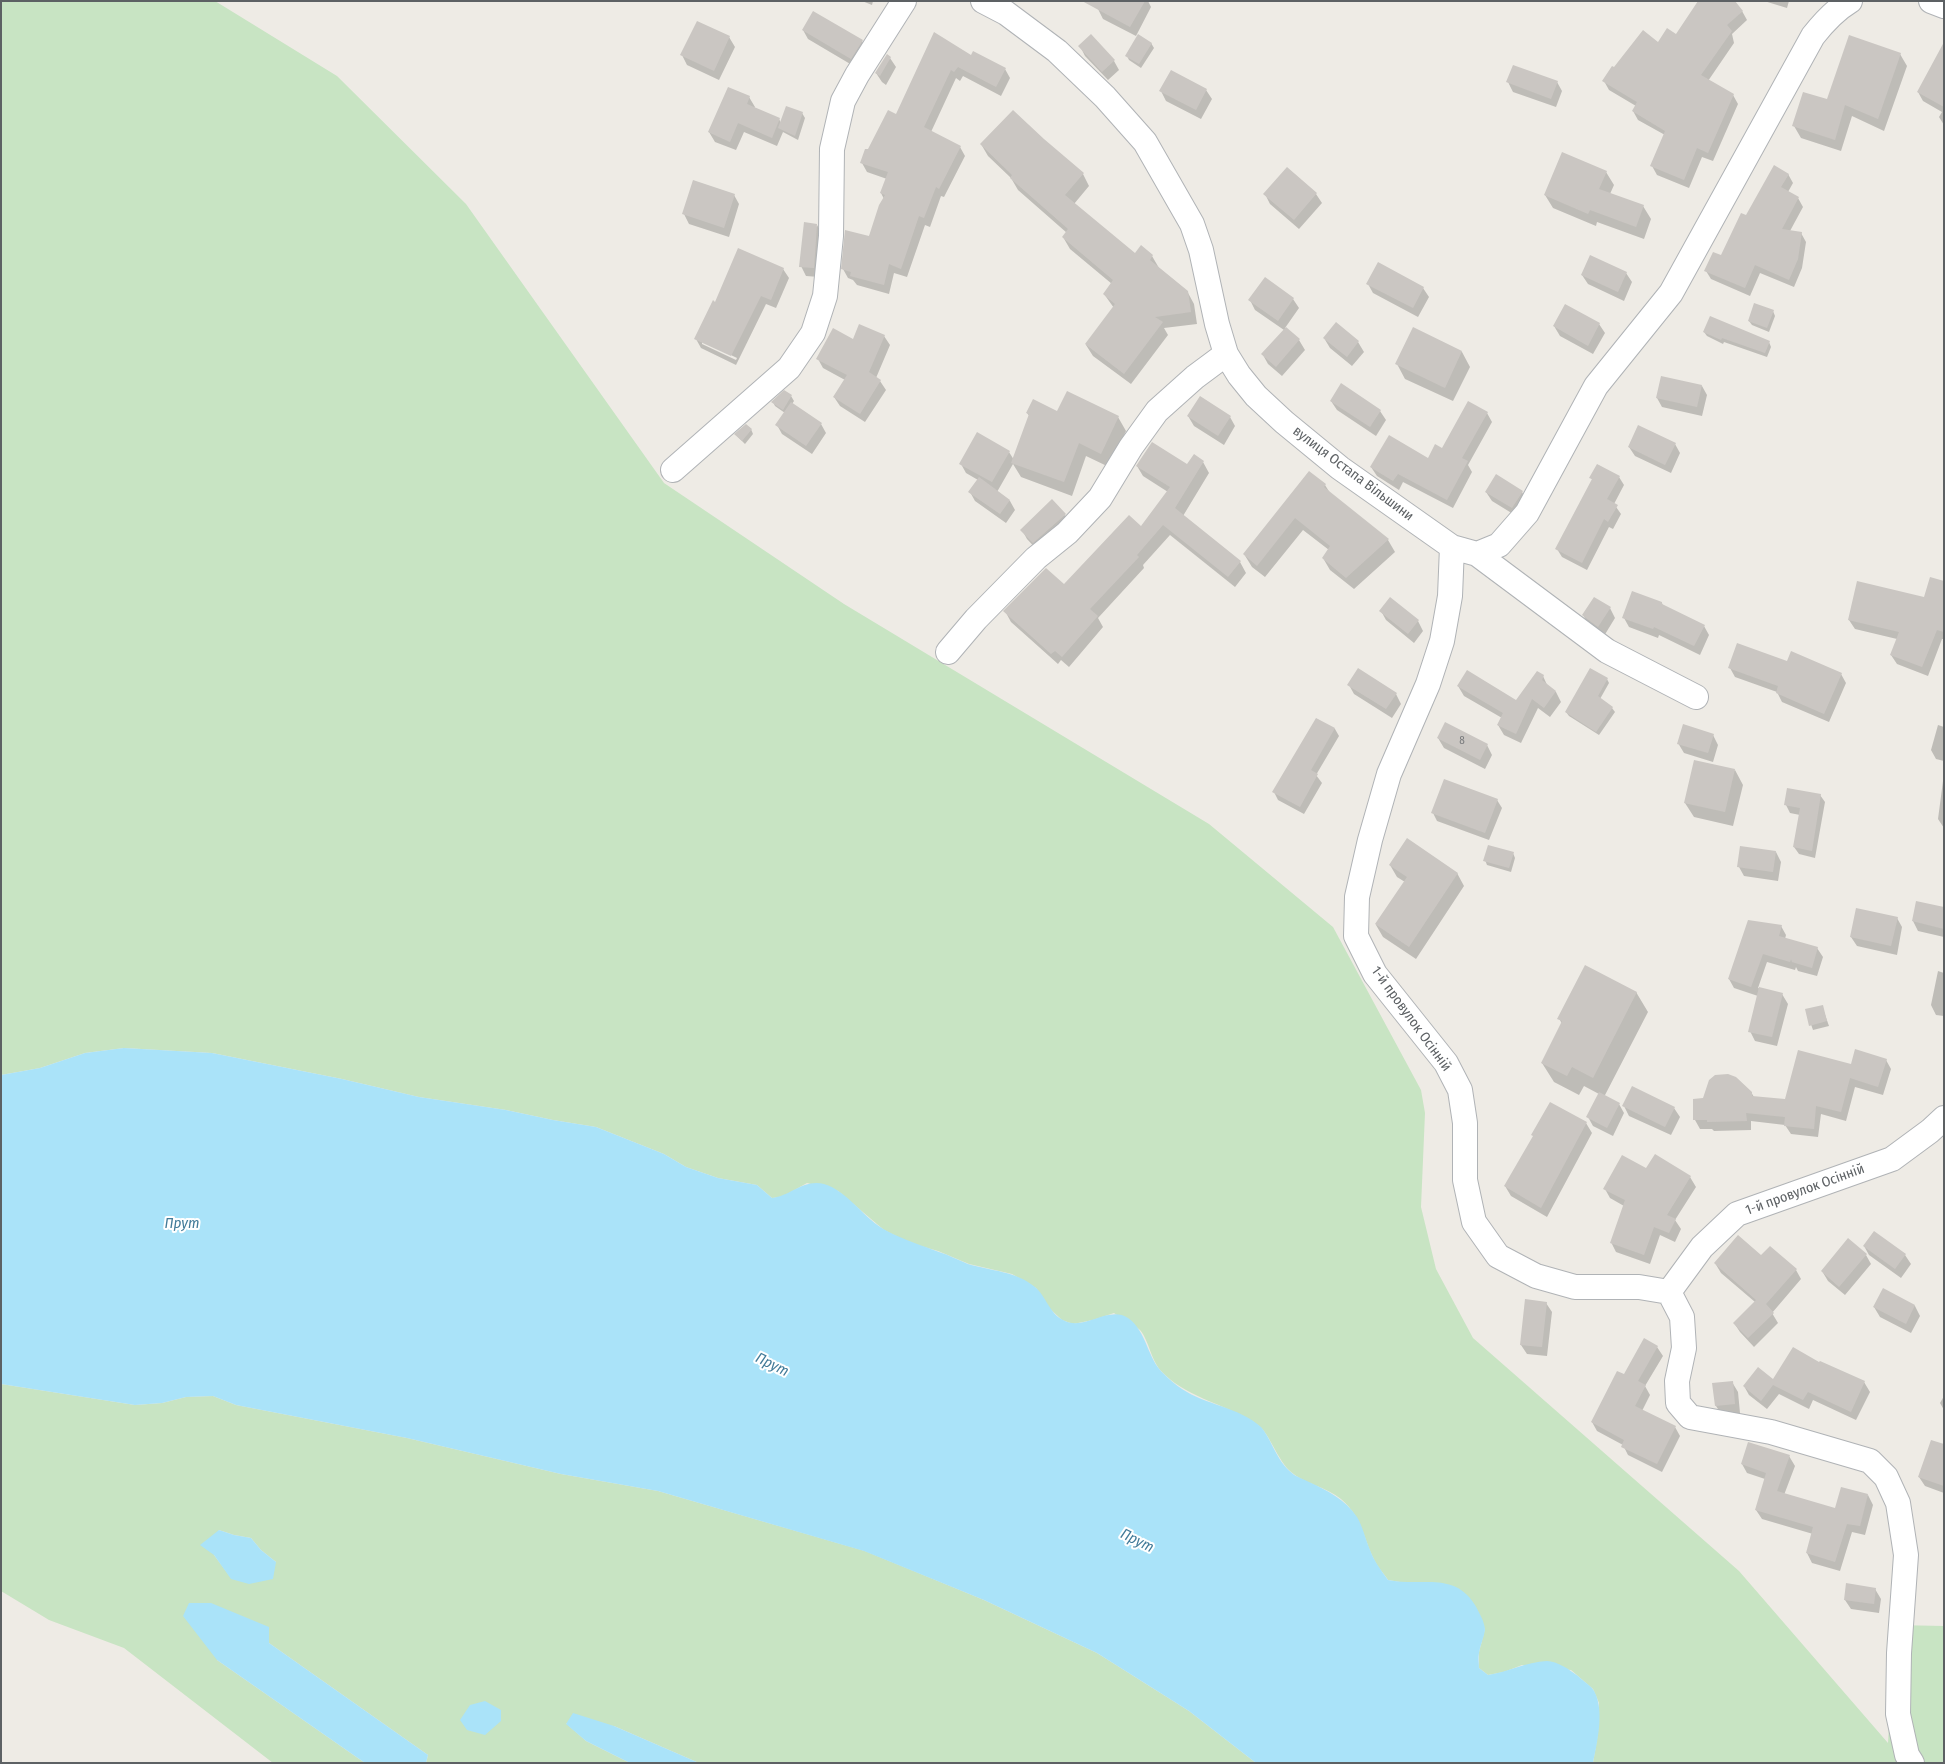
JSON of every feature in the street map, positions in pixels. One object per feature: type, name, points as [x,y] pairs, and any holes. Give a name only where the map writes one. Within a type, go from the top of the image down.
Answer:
[{"type":"street","points":[[673,470],[789,368],[813,333],[825,296],[832,236],[832,149],[843,101],[856,75],[904,1]]},
{"type":"street","name":"вулиця Остапа Вільшини","points":[[983,1],[1012,7],[1105,97],[1145,142],[1192,224],[1226,354],[1238,375],[1256,396],[1284,422],[1340,468],[1452,547],[1477,554],[1607,651],[1696,697]]},
{"type":"street","points":[[1477,554],[1498,544],[1527,513],[1596,386],[1671,293],[1813,36],[1824,22],[1850,1]]},
{"type":"street","points":[[1931,1],[1944,6]]},
{"type":"street","points":[[948,652],[976,619],[1036,558],[1068,533],[1100,498],[1131,447],[1157,411],[1195,377],[1226,354]]},
{"type":"street","name":"1-й провулок Осінній","points":[[1452,547],[1450,596],[1442,641],[1428,684],[1389,774],[1370,840],[1357,898],[1356,936],[1375,974],[1446,1063],[1460,1090],[1464,1123],[1464,1180],[1474,1222],[1498,1256],[1536,1276],[1575,1287],[1639,1287],[1669,1292],[1702,1247],[1737,1214],[1892,1159],[1930,1131],[1944,1118]]},
{"type":"street","points":[[1669,1292],[1682,1317],[1684,1348],[1677,1381],[1678,1403],[1690,1417],[1771,1432],[1870,1461],[1886,1478],[1898,1503],[1906,1555],[1898,1714],[1907,1756],[1912,1763]]},
{"type":"green space","points":[[1,1],[215,1],[337,76],[466,204],[664,483],[844,604],[1209,824],[1333,927],[1421,1090],[1425,1113],[1421,1207],[1436,1269],[1473,1338],[1739,1571],[1888,1743],[1895,1625],[1944,1626],[1944,1763],[1593,1763],[1598,1733],[1599,1703],[1593,1689],[1571,1670],[1522,1665],[1504,1672],[1488,1675],[1479,1668],[1479,1652],[1485,1629],[1431,1582],[1388,1580],[1372,1556],[1359,1522],[1349,1507],[1329,1491],[1302,1480],[1291,1472],[1259,1426],[1235,1412],[1185,1390],[1163,1373],[1140,1330],[1114,1313],[1073,1324],[1062,1320],[1048,1307],[1036,1288],[1012,1274],[969,1264],[938,1251],[910,1243],[884,1230],[838,1191],[807,1183],[782,1197],[772,1198],[757,1185],[718,1178],[686,1167],[664,1154],[596,1127],[506,1110],[419,1097],[342,1079],[212,1053],[124,1048],[85,1053],[40,1068],[1,1075]]},
{"type":"green space","points":[[1,1384],[135,1405],[162,1403],[186,1397],[213,1396],[236,1405],[407,1438],[561,1474],[658,1491],[865,1551],[984,1600],[1097,1653],[1189,1711],[1256,1763],[699,1763],[614,1726],[566,1723],[586,1741],[630,1763],[426,1763],[428,1755],[269,1643],[217,1660],[365,1763],[273,1763],[124,1648],[49,1620],[1,1591]],"holes":[[[219,1530],[251,1538],[261,1550],[276,1562],[232,1579],[214,1555]]]},
{"type":"water","name":"Прут","points":[[124,1048],[212,1053],[342,1079],[419,1097],[506,1110],[596,1127],[664,1154],[686,1167],[718,1178],[757,1185],[772,1198],[810,1184],[824,1184],[841,1193],[871,1220],[893,1234],[968,1264],[1012,1275],[1028,1282],[1039,1291],[1054,1313],[1063,1320],[1079,1323],[1112,1315],[1128,1318],[1139,1330],[1158,1368],[1173,1382],[1201,1399],[1233,1410],[1252,1420],[1265,1432],[1278,1457],[1292,1473],[1329,1492],[1347,1505],[1357,1517],[1368,1546],[1388,1580],[1436,1582],[1447,1584],[1467,1594],[1477,1608],[1485,1627],[1480,1647],[1479,1668],[1488,1675],[1532,1663],[1551,1661],[1578,1676],[1592,1688],[1599,1704],[1600,1714],[1593,1763],[1256,1763],[1189,1711],[1097,1653],[984,1600],[864,1551],[658,1491],[561,1474],[407,1438],[236,1405],[213,1396],[186,1397],[162,1403],[135,1405],[1,1384],[1,1075],[40,1068],[85,1053]]},
{"type":"water","points":[[219,1530],[251,1538],[261,1550],[276,1562],[273,1579],[249,1584],[231,1579],[214,1555],[200,1545]]},
{"type":"water","points":[[189,1603],[211,1603],[269,1627],[269,1643],[428,1755],[426,1763],[365,1763],[217,1660],[183,1616]]},
{"type":"water","points":[[485,1701],[501,1710],[501,1721],[485,1735],[467,1730],[460,1720],[470,1705]]},
{"type":"water","points":[[573,1713],[614,1726],[699,1763],[630,1763],[586,1741],[566,1724]]},
{"type":"building","points":[[1082,1],[1145,1],[1130,27]]},
{"type":"building","points":[[1698,1],[1735,1],[1743,11],[1727,25],[1732,31],[1701,75],[1734,94],[1708,153],[1697,148],[1684,180],[1650,166],[1665,131],[1632,111],[1637,102],[1602,81],[1612,66],[1614,67],[1643,30],[1658,42],[1667,28],[1676,34]]},
{"type":"building","points":[[813,11],[863,40],[851,59],[802,30]]},
{"type":"building","points":[[697,21],[730,36],[714,71],[680,55]]},
{"type":"building","points":[[934,32],[971,55],[973,51],[1006,68],[996,87],[958,67],[954,72],[951,70],[924,127],[961,146],[939,189],[936,187],[924,218],[919,216],[901,269],[889,264],[884,285],[850,276],[851,272],[841,269],[845,230],[869,236],[879,205],[885,195],[880,193],[888,172],[860,163],[865,149],[868,149],[888,110],[896,114]]},
{"type":"building","points":[[1091,34],[1115,60],[1102,72],[1078,46]]},
{"type":"building","points":[[1138,34],[1152,43],[1139,64],[1125,56]]},
{"type":"building","points":[[1849,35],[1901,53],[1878,119],[1845,105],[1835,140],[1792,126],[1803,92],[1827,99]]},
{"type":"building","points":[[1944,42],[1944,107],[1917,92]]},
{"type":"building","points":[[887,54],[891,57],[880,76],[875,73]]},
{"type":"building","points":[[1513,65],[1558,81],[1551,99],[1506,82]]},
{"type":"building","points":[[1171,70],[1207,89],[1196,110],[1159,91]]},
{"type":"building","points":[[728,87],[750,96],[747,104],[780,118],[772,138],[738,123],[730,142],[708,132]]},
{"type":"building","points":[[786,106],[803,112],[795,136],[778,128]]},
{"type":"building","points":[[1013,110],[1084,173],[1065,195],[1135,253],[1141,245],[1153,255],[1150,260],[1188,291],[1191,312],[1155,317],[1163,322],[1124,374],[1085,344],[1115,304],[1103,294],[1113,280],[1062,237],[1068,229],[1010,178],[1012,175],[980,144]]},
{"type":"building","points":[[1562,152],[1607,171],[1599,189],[1644,205],[1636,227],[1590,210],[1588,214],[1544,195]]},
{"type":"building","points":[[1774,165],[1789,174],[1781,187],[1799,197],[1782,229],[1802,232],[1798,259],[1789,280],[1755,265],[1745,288],[1704,271],[1713,252],[1721,255],[1741,213],[1746,215]]},
{"type":"building","points":[[1287,167],[1317,193],[1294,220],[1263,194]]},
{"type":"building","points":[[693,180],[735,194],[724,228],[682,214]]},
{"type":"building","points":[[804,222],[817,224],[814,268],[799,267]]},
{"type":"building","points":[[738,248],[784,268],[771,300],[761,296],[731,356],[694,339],[713,300],[715,302]]},
{"type":"building","points":[[1590,255],[1627,272],[1618,292],[1581,275]]},
{"type":"building","points":[[1378,262],[1424,287],[1413,308],[1366,284]]},
{"type":"building","points":[[1265,277],[1294,298],[1278,321],[1248,300]]},
{"type":"building","points":[[1754,303],[1774,310],[1767,328],[1748,321]]},
{"type":"building","points":[[1565,304],[1600,323],[1588,346],[1553,326]]},
{"type":"building","points":[[1710,316],[1770,341],[1765,353],[1722,338],[1721,340],[1703,332]]},
{"type":"building","points":[[1336,322],[1359,341],[1347,357],[1323,338]]},
{"type":"building","points":[[859,324],[885,335],[869,372],[881,380],[860,414],[833,397],[847,375],[816,359],[833,328],[853,339]]},
{"type":"building","points":[[1286,327],[1300,339],[1276,367],[1261,354]]},
{"type":"building","points":[[1413,327],[1462,351],[1445,388],[1395,364]]},
{"type":"building","points":[[1661,376],[1702,385],[1697,407],[1656,398]]},
{"type":"building","points":[[1341,383],[1381,410],[1370,427],[1330,401]]},
{"type":"building","points":[[784,390],[792,395],[783,410],[771,402]]},
{"type":"building","points":[[1067,391],[1119,416],[1101,454],[1079,443],[1064,482],[1011,463],[1029,414],[1026,413],[1033,399],[1057,411]]},
{"type":"building","points":[[1200,396],[1231,416],[1218,436],[1187,416]]},
{"type":"building","points":[[1468,401],[1488,412],[1462,458],[1468,461],[1447,500],[1398,474],[1393,481],[1370,467],[1389,435],[1428,458],[1435,444],[1442,448]]},
{"type":"building","points":[[791,402],[822,423],[806,446],[775,425]]},
{"type":"building","points":[[746,424],[752,429],[742,441],[734,434]]},
{"type":"building","points":[[1638,425],[1676,443],[1665,465],[1628,447]]},
{"type":"building","points":[[977,432],[1010,451],[992,482],[959,464]]},
{"type":"building","points":[[1152,442],[1187,464],[1194,454],[1204,461],[1175,508],[1241,561],[1228,577],[1163,525],[1137,555],[1139,557],[1090,609],[1098,616],[1062,657],[1055,651],[1051,654],[1003,611],[1046,568],[1064,584],[1129,515],[1141,526],[1170,487],[1136,466]]},
{"type":"building","points":[[1597,464],[1620,476],[1607,499],[1618,505],[1608,522],[1604,519],[1582,563],[1555,549],[1592,479],[1589,478]]},
{"type":"building","points":[[1309,471],[1326,484],[1324,487],[1389,539],[1346,578],[1322,558],[1330,546],[1295,518],[1257,566],[1243,554]]},
{"type":"building","points":[[1496,474],[1523,491],[1512,508],[1485,492]]},
{"type":"building","points":[[979,477],[1010,500],[1000,514],[968,492]]},
{"type":"building","points":[[1052,499],[1066,514],[1033,543],[1020,530]]},
{"type":"building","points":[[1930,577],[1944,581],[1944,632],[1937,630],[1922,667],[1890,655],[1899,632],[1848,620],[1857,581],[1924,597]]},
{"type":"building","points":[[1632,591],[1662,602],[1662,604],[1705,625],[1694,646],[1654,627],[1653,629],[1622,618]]},
{"type":"building","points":[[1390,597],[1419,620],[1408,634],[1379,611]]},
{"type":"building","points":[[1594,597],[1611,607],[1598,627],[1582,615]]},
{"type":"building","points":[[1737,643],[1787,661],[1791,651],[1842,673],[1824,714],[1776,693],[1778,686],[1728,668]]},
{"type":"building","points":[[1358,668],[1397,693],[1386,709],[1347,685]]},
{"type":"building","points":[[1590,668],[1608,678],[1598,696],[1613,707],[1596,732],[1565,712]]},
{"type":"building","points":[[1467,670],[1516,700],[1537,671],[1544,675],[1542,680],[1556,691],[1544,708],[1532,699],[1516,734],[1497,725],[1503,713],[1457,686]]},
{"type":"building","points":[[1316,718],[1335,728],[1311,770],[1318,774],[1300,807],[1272,792]]},
{"type":"building","points":[[1445,722],[1488,744],[1480,760],[1437,738]]},
{"type":"building","points":[[1683,724],[1714,734],[1708,753],[1677,744]]},
{"type":"building","points":[[1694,760],[1735,769],[1725,812],[1684,803]]},
{"type":"building","points":[[1444,779],[1498,799],[1485,833],[1431,813]]},
{"type":"building","points":[[1787,788],[1821,794],[1812,851],[1793,847],[1800,808],[1784,805]]},
{"type":"building","points":[[1407,838],[1458,873],[1409,947],[1375,924],[1407,877],[1389,865]]},
{"type":"building","points":[[1488,845],[1514,852],[1509,868],[1483,861]]},
{"type":"building","points":[[1740,846],[1776,851],[1773,872],[1737,867]]},
{"type":"building","points":[[1916,901],[1944,907],[1944,929],[1912,921]]},
{"type":"building","points":[[1856,908],[1898,917],[1891,946],[1850,937]]},
{"type":"building","points":[[1748,920],[1782,925],[1779,936],[1818,947],[1812,968],[1792,962],[1791,959],[1790,962],[1763,954],[1751,987],[1728,979]]},
{"type":"building","points":[[1585,965],[1637,992],[1593,1078],[1572,1067],[1567,1076],[1541,1063],[1562,1021],[1557,1019]]},
{"type":"building","points":[[1759,987],[1783,993],[1772,1037],[1748,1032]]},
{"type":"building","points":[[1823,1005],[1827,1021],[1809,1026],[1805,1009]]},
{"type":"building","points":[[1855,1049],[1887,1059],[1878,1087],[1850,1078],[1841,1112],[1816,1106],[1814,1129],[1784,1126],[1785,1117],[1746,1113],[1747,1121],[1707,1122],[1707,1120],[1693,1120],[1693,1099],[1703,1098],[1709,1080],[1715,1075],[1728,1074],[1736,1077],[1752,1092],[1752,1096],[1785,1099],[1798,1050],[1851,1064]]},
{"type":"building","points":[[1632,1086],[1675,1107],[1665,1127],[1622,1106]]},
{"type":"building","points":[[1599,1092],[1620,1103],[1607,1128],[1586,1117]]},
{"type":"building","points":[[1550,1102],[1587,1122],[1541,1208],[1504,1186]]},
{"type":"building","points":[[1655,1154],[1691,1176],[1667,1215],[1676,1219],[1669,1233],[1654,1227],[1644,1255],[1610,1243],[1625,1200],[1603,1189],[1622,1155],[1646,1168]]},
{"type":"building","points":[[1874,1231],[1906,1254],[1895,1269],[1863,1246]]},
{"type":"building","points":[[1738,1235],[1761,1255],[1770,1246],[1797,1269],[1766,1304],[1774,1313],[1748,1338],[1733,1323],[1756,1300],[1714,1263]]},
{"type":"building","points":[[1848,1238],[1867,1254],[1839,1287],[1821,1271]]},
{"type":"building","points":[[1883,1288],[1915,1305],[1906,1324],[1873,1307]]},
{"type":"building","points":[[1525,1299],[1547,1302],[1542,1347],[1520,1345]]},
{"type":"building","points":[[1644,1338],[1658,1346],[1638,1381],[1646,1385],[1635,1406],[1676,1426],[1657,1464],[1621,1447],[1624,1440],[1591,1422],[1617,1371],[1624,1374]]},
{"type":"building","points":[[1793,1347],[1819,1362],[1865,1381],[1851,1412],[1808,1392],[1803,1400],[1773,1385],[1761,1401],[1743,1386],[1758,1367],[1773,1379]]},
{"type":"building","points":[[1733,1381],[1735,1404],[1715,1406],[1712,1383]]},
{"type":"building","points":[[1931,1440],[1944,1444],[1944,1486],[1918,1477]]},
{"type":"building","points":[[1748,1442],[1790,1455],[1777,1491],[1835,1508],[1841,1487],[1868,1494],[1860,1526],[1847,1524],[1835,1562],[1806,1553],[1813,1527],[1755,1510],[1766,1473],[1741,1464]]},
{"type":"building","points":[[1846,1583],[1876,1588],[1874,1604],[1844,1600]]}]
